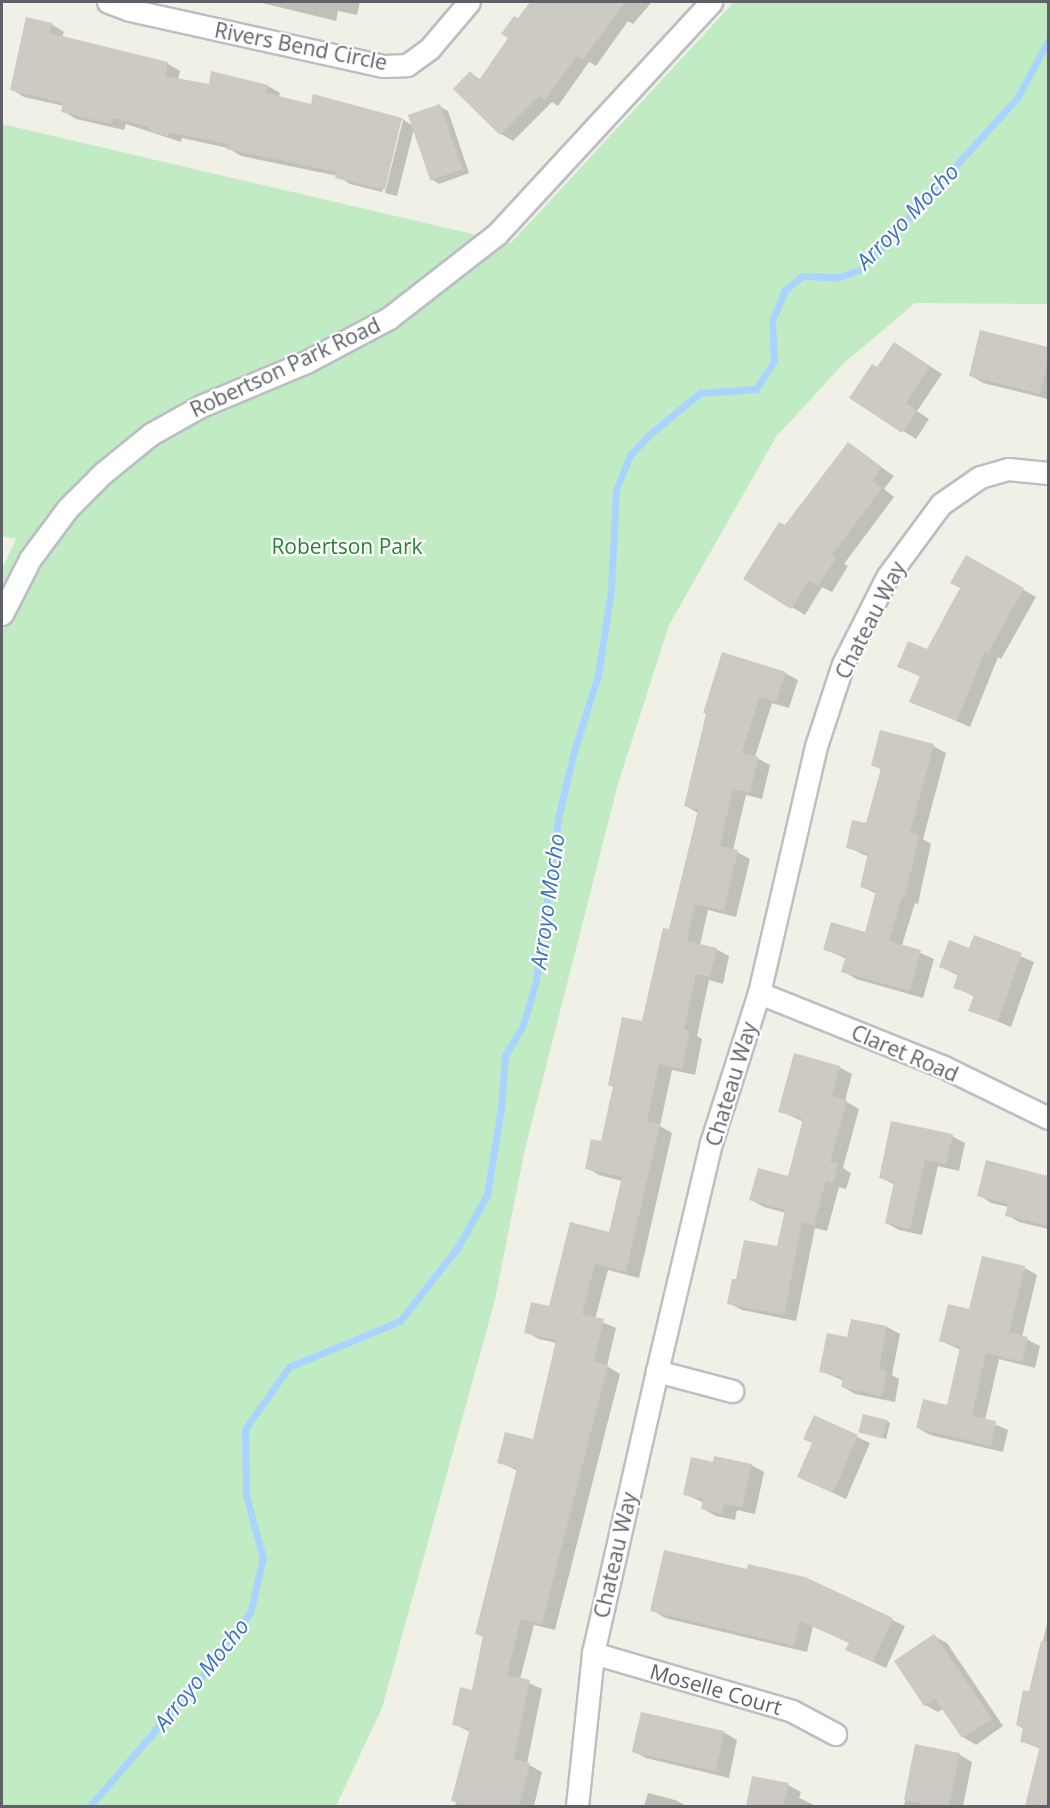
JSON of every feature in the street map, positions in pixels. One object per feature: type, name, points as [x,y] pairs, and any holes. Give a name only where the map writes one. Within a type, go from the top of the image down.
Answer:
[{"type":"street","name":"Rivers Bend Circle","points":[[108,2],[141,12],[382,66],[408,65],[430,48],[469,2]]},
{"type":"street","name":"Robertson Park Road","points":[[2,614],[30,559],[67,509],[103,474],[151,434],[201,406],[306,362],[389,318],[496,234],[711,2]]},
{"type":"street","name":"Chateau Way","points":[[577,1806],[593,1653],[657,1371],[711,1143],[759,993],[816,746],[843,664],[887,577],[941,504],[980,477],[1008,469],[1048,473]]},
{"type":"street","name":"Claret Road","points":[[759,993],[944,1067],[1048,1118]]},
{"type":"street","points":[[657,1371],[732,1391]]},
{"type":"street","name":"Moselle Court","points":[[593,1653],[792,1711],[835,1734]]},
{"type":"green space","name":"Robertson Park","points":[[734,2],[1048,2],[1048,304],[915,303],[843,364],[776,437],[669,625],[618,784],[525,1149],[495,1300],[382,1708],[336,1806],[2,1806],[2,569],[16,539],[2,536],[2,124],[511,243]]},
{"type":"building","points":[[530,2],[625,2],[583,60],[577,56],[545,100],[539,96],[500,135],[453,89],[470,71],[479,80],[508,38],[501,34],[514,16],[518,18]]},
{"type":"building","points":[[26,17],[52,23],[50,33],[168,62],[165,76],[209,84],[211,71],[268,85],[266,93],[311,104],[313,94],[402,118],[385,190],[335,178],[337,172],[226,149],[228,144],[169,132],[168,136],[148,131],[149,127],[113,118],[111,124],[61,112],[63,103],[10,90]]},
{"type":"building","points":[[440,104],[462,169],[430,180],[408,115]]},
{"type":"building","points":[[980,330],[1048,347],[1048,361],[1040,394],[969,376]]},
{"type":"building","points":[[894,342],[930,366],[906,403],[917,411],[902,433],[849,398],[872,364],[877,367]]},
{"type":"building","points":[[848,442],[882,467],[872,481],[882,488],[832,555],[836,558],[818,586],[809,580],[791,609],[743,579],[779,522],[785,525]]},
{"type":"building","points":[[966,555],[1024,588],[988,653],[985,651],[957,721],[909,702],[920,676],[897,667],[908,641],[927,649],[960,588],[950,583]]},
{"type":"building","points":[[722,652],[786,672],[776,702],[759,697],[742,753],[758,757],[750,793],[733,789],[720,846],[738,850],[724,911],[695,904],[687,941],[717,948],[710,977],[696,974],[684,1030],[690,1031],[682,1069],[659,1064],[647,1121],[660,1124],[626,1272],[595,1264],[582,1314],[604,1319],[594,1362],[608,1365],[542,1624],[521,1619],[507,1675],[530,1680],[514,1759],[530,1763],[519,1806],[472,1806],[451,1801],[470,1728],[452,1725],[460,1687],[472,1690],[483,1636],[475,1634],[517,1468],[497,1463],[505,1432],[533,1439],[556,1340],[524,1333],[531,1302],[549,1306],[570,1222],[609,1232],[622,1177],[585,1169],[591,1139],[601,1141],[613,1086],[608,1085],[622,1017],[642,1021],[663,928],[669,929],[698,810],[684,806],[706,714],[703,713]]},
{"type":"building","points":[[880,730],[934,744],[910,833],[919,835],[905,898],[902,897],[889,941],[921,950],[910,991],[841,972],[846,956],[823,950],[831,922],[865,932],[876,891],[860,887],[868,853],[846,848],[852,820],[866,823],[881,768],[871,766]]},
{"type":"building","points":[[974,935],[1022,953],[998,1021],[968,1011],[974,995],[953,988],[958,974],[939,967],[949,940],[969,948]]},
{"type":"building","points":[[794,1053],[840,1066],[832,1096],[847,1100],[830,1162],[838,1164],[833,1183],[826,1181],[814,1225],[802,1222],[784,1315],[727,1304],[732,1279],[736,1279],[744,1240],[777,1246],[785,1210],[749,1200],[758,1168],[788,1176],[803,1119],[778,1112]]},
{"type":"building","points":[[891,1121],[953,1134],[946,1164],[925,1160],[910,1229],[885,1223],[894,1182],[879,1178]]},
{"type":"building","points":[[986,1160],[1048,1176],[1048,1226],[1005,1216],[1008,1204],[977,1196]]},
{"type":"building","points":[[982,1256],[1025,1266],[1009,1332],[1028,1337],[1022,1362],[986,1353],[972,1416],[996,1421],[991,1446],[916,1428],[923,1399],[947,1405],[960,1347],[939,1341],[948,1304],[969,1309]]},
{"type":"building","points":[[851,1319],[887,1326],[879,1369],[887,1371],[882,1396],[841,1387],[843,1377],[819,1372],[827,1333],[847,1337]]},
{"type":"building","points":[[863,1414],[887,1420],[883,1438],[858,1432]]},
{"type":"building","points":[[814,1415],[858,1435],[833,1493],[797,1477],[812,1443],[803,1439]]},
{"type":"building","points":[[714,1456],[752,1464],[742,1507],[724,1504],[722,1514],[701,1509],[703,1499],[683,1495],[691,1457],[713,1462]]},
{"type":"building","points":[[664,1550],[747,1569],[748,1564],[805,1577],[893,1618],[873,1662],[845,1650],[849,1643],[800,1621],[794,1646],[650,1611]]},
{"type":"building","points":[[934,1634],[992,1719],[962,1738],[935,1699],[924,1706],[894,1661]]},
{"type":"building","points":[[1041,1641],[1048,1642],[1048,1806],[1025,1806],[1040,1746],[1020,1742],[1023,1727],[1016,1725],[1023,1690],[1029,1691]]},
{"type":"building","points":[[641,1712],[725,1731],[716,1771],[632,1752]]},
{"type":"building","points":[[915,1744],[960,1753],[949,1806],[919,1806],[920,1803],[904,1800]]},
{"type":"building","points":[[752,1776],[789,1783],[783,1806],[746,1806]]},
{"type":"waterway","name":"Arroyo Mocho","points":[[90,1806],[198,1681],[250,1613],[263,1558],[246,1495],[245,1429],[289,1367],[400,1321],[458,1247],[487,1195],[501,1108],[505,1056],[523,1025],[536,981],[559,814],[574,751],[598,675],[611,591],[616,490],[630,455],[650,434],[700,393],[756,389],[774,361],[772,321],[785,290],[802,276],[838,277],[862,269],[1017,98],[1048,41]]}]
